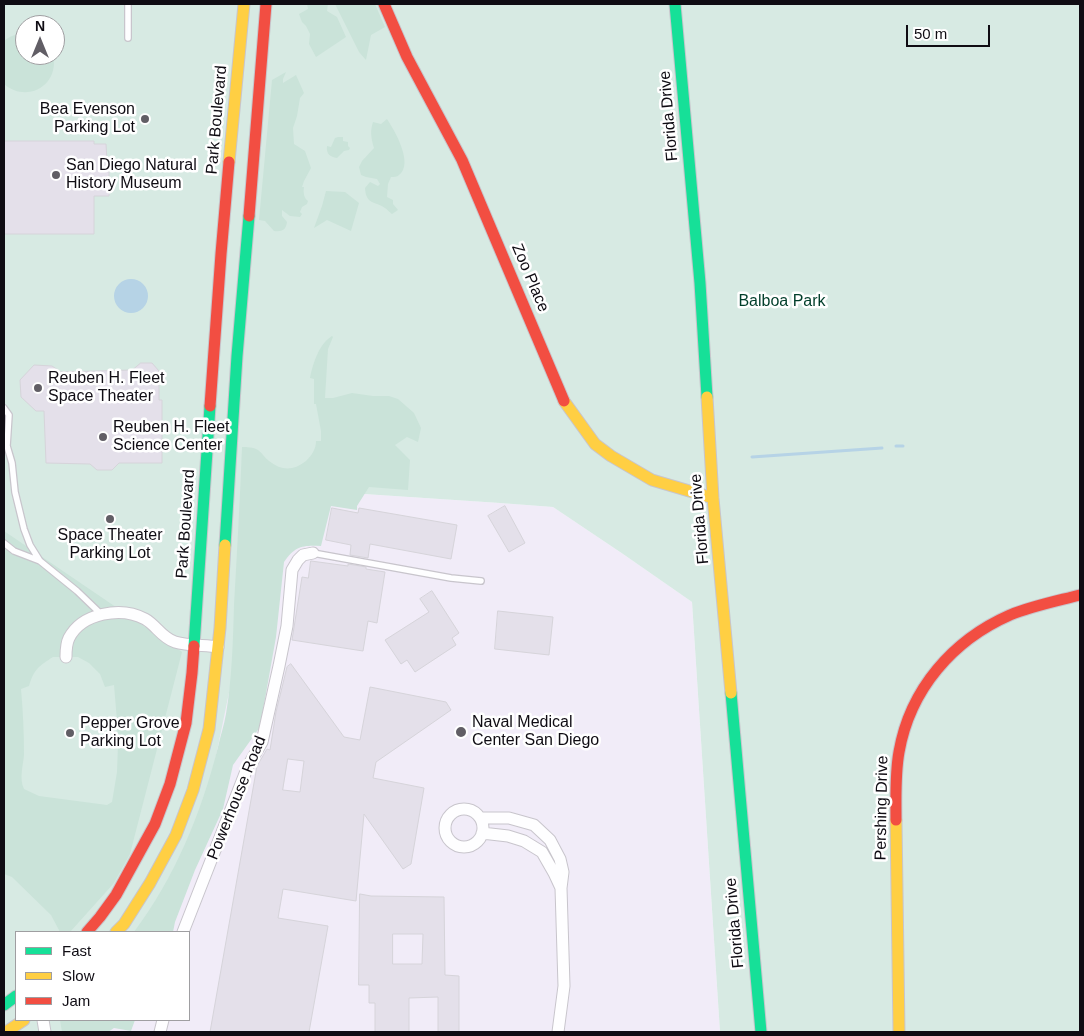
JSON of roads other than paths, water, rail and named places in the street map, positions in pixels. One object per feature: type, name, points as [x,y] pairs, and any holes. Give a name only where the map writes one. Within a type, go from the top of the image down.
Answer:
[{"type":"main road","name":"Park Boulevard","points":[[88,931],[116,895],[155,824],[167,792],[186,723],[192,673],[221,254],[244,4]]},
{"type":"main road","points":[[117,931],[124,924],[150,883],[176,835],[193,790],[209,729],[218,647],[237,356],[266,4]]},
{"type":"main road","name":"Zoo Place","points":[[384,4],[407,57],[462,160],[565,402],[595,444],[611,456],[652,480],[714,498]]},
{"type":"main road","name":"Florida Drive","points":[[676,4],[702,301],[714,498],[761,1032]]},
{"type":"main road","name":"Pershing Drive","points":[[899,1032],[896,784],[902,736],[911,710],[922,689],[938,667],[972,636],[1020,612],[1080,595]]},
{"type":"main road","points":[[4,1005],[15,997]]},
{"type":"main road","points":[[6,1032],[22,1021]]},
{"type":"street","name":"Powerhouse Road","points":[[184,931],[248,766],[262,742],[287,626],[292,570],[303,555],[313,553]]},
{"type":"street","points":[[66,657],[68,640],[85,622],[102,615],[118,612],[141,617],[150,622],[162,635],[170,640],[179,643],[218,647]]},
{"type":"street","points":[[469,809],[481,818],[483,824],[482,833],[479,839],[469,846],[454,844],[446,834],[447,821],[456,811],[469,809]]},
{"type":"street","points":[[481,818],[509,818],[534,825],[550,840],[560,859],[563,872],[560,888],[564,986],[558,1032]]},
{"type":"street","points":[[482,833],[508,836],[524,841],[542,852],[560,888]]},
{"type":"lane","points":[[128,4],[128,38]]},
{"type":"lane","points":[[4,408],[9,415],[6,446],[12,463],[15,492],[24,529],[30,545],[40,561]]},
{"type":"lane","points":[[4,543],[14,551],[40,561],[77,590],[102,615]]},
{"type":"lane","points":[[313,553],[451,578],[481,581]]},
{"type":"water","points":[[131,279],[138,280],[143,284],[147,289],[147,303],[143,308],[138,312],[131,313],[124,312],[119,308],[115,303],[114,296],[115,289],[119,284],[124,280]]},
{"type":"waterway","points":[[896,446],[903,446]]},
{"type":"waterway","points":[[752,457],[882,448]]},
{"type":"place","name":"Bea Evenson Parking Lot","points":[[145,119]]},
{"type":"place","name":"San Diego Natural History Museum","points":[[56,175]]},
{"type":"place","name":"Reuben H. Fleet Space Theater","points":[[38,388]]},
{"type":"place","name":"Reuben H. Fleet Science Center","points":[[103,437]]},
{"type":"place","name":"Space Theater Parking Lot","points":[[110,519]]},
{"type":"place","name":"Naval Medical Center San Diego","points":[[461,732]]},
{"type":"place","name":"Pepper Grove Parking Lot","points":[[70,733]]},
{"type":"park label","name":"Balboa Park","points":[[782,302]]}]
